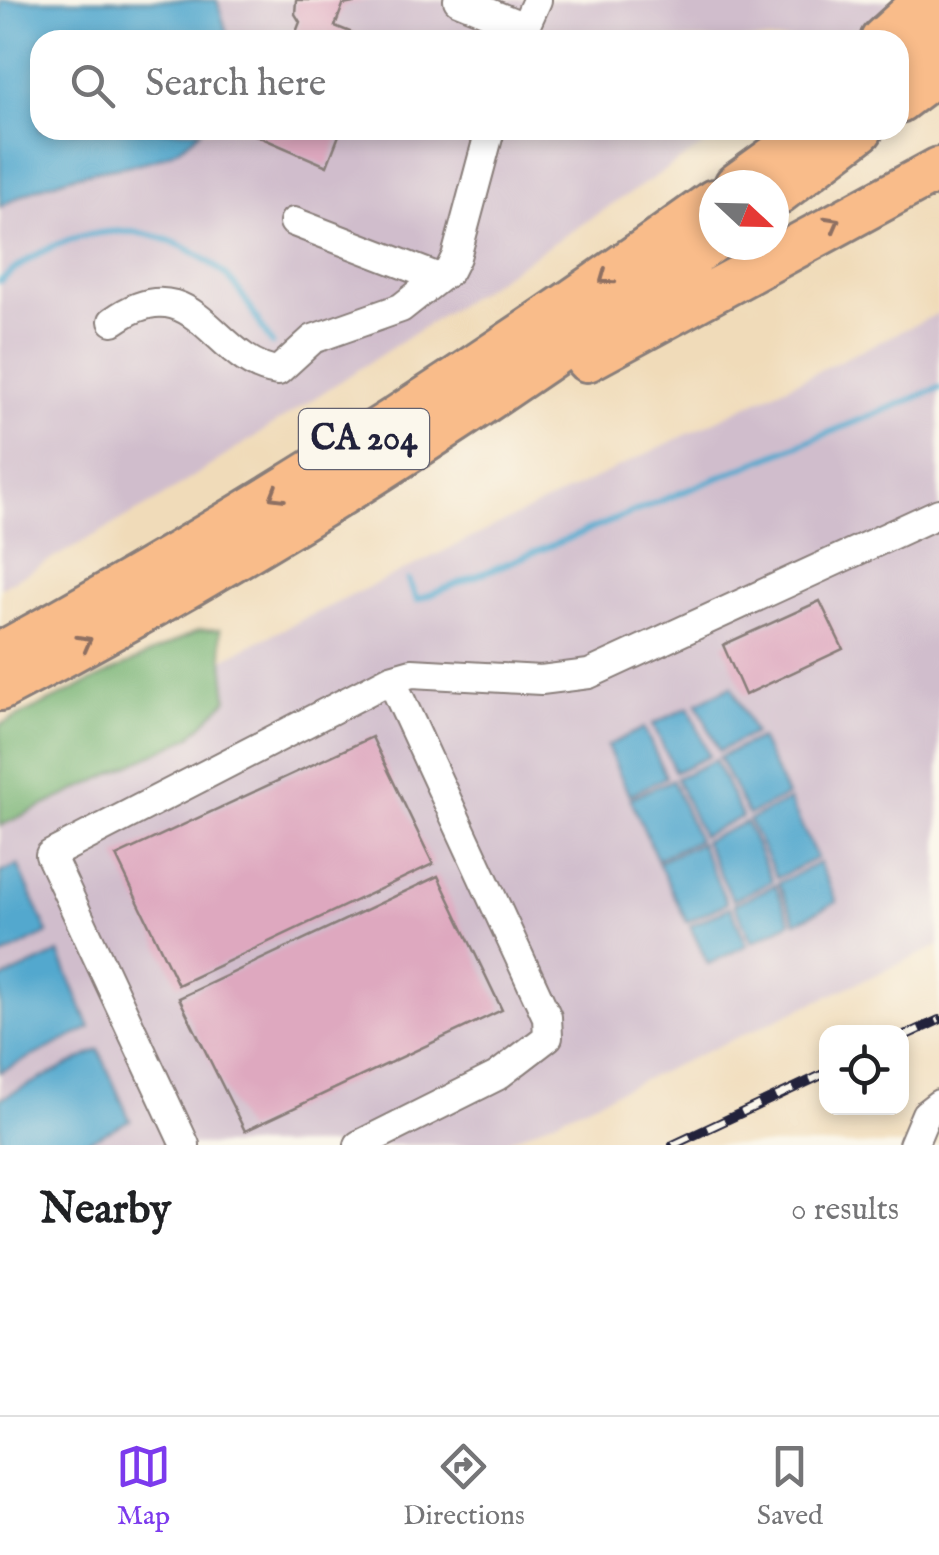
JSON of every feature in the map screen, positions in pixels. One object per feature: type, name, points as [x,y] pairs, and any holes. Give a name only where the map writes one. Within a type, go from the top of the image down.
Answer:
[{"type":"highway","points":[[893,30],[926,0]]},
{"type":"highway","points":[[909,58],[939,34]]},
{"type":"highway","points":[[909,93],[939,70]]},
{"type":"highway","points":[[739,170],[772,140]]},
{"type":"highway","points":[[757,170],[798,140]]},
{"type":"highway","points":[[789,185],[848,140]]},
{"type":"highway","points":[[378,468],[485,417],[939,169]]},
{"type":"highway","points":[[670,233],[699,207]]},
{"type":"highway","name":"CA 204","points":[[0,654],[290,487],[699,212]]},
{"type":"highway","name":"CA 204","points":[[0,689],[201,576],[378,468],[548,358],[699,251]]},
{"type":"street","points":[[458,0],[514,30]]},
{"type":"street","points":[[523,30],[537,0]]},
{"type":"street","points":[[113,322],[133,306],[166,304],[197,313],[254,364],[278,371],[313,339],[402,308],[439,278],[456,257],[487,140]]},
{"type":"street","points":[[294,222],[439,278]]},
{"type":"street","points":[[185,1145],[50,855],[391,679],[412,672],[541,680],[590,674],[939,512]]},
{"type":"street","points":[[358,1145],[496,1076],[548,1037],[547,1018],[391,679]]},
{"type":"street","points":[[914,1145],[926,1114],[939,1104]]},
{"type":"shaded area","points":[[0,0],[939,0],[881,30],[30,30],[30,140],[712,140],[156,501],[0,588]]},
{"type":"shaded area","points":[[939,313],[939,946],[499,1145],[0,1145],[0,771],[307,617]]},
{"type":"green space","points":[[220,629],[227,700],[190,737],[0,826],[0,725],[199,630]]},
{"type":"water","points":[[0,0],[217,0],[226,30],[30,30],[30,140],[190,140],[155,159],[62,179],[0,207]]},
{"type":"water","points":[[732,686],[754,733],[719,751],[697,703]]},
{"type":"water","points":[[689,707],[709,756],[675,772],[653,724]]},
{"type":"water","points":[[644,728],[666,777],[629,795],[607,746]]},
{"type":"water","points":[[760,738],[787,796],[748,815],[719,757]]},
{"type":"water","points":[[715,760],[742,817],[702,836],[676,778]]},
{"type":"water","points":[[672,780],[698,840],[657,859],[630,798]]},
{"type":"water","points":[[789,800],[817,858],[777,878],[749,820]]},
{"type":"water","points":[[746,822],[772,881],[733,900],[704,841]]},
{"type":"water","points":[[700,843],[727,903],[687,922],[658,862]]},
{"type":"water","points":[[819,863],[837,902],[796,922],[778,883]]},
{"type":"water","points":[[18,865],[48,933],[0,957],[0,873]]},
{"type":"water","points":[[775,885],[791,922],[752,942],[734,904]]},
{"type":"water","points":[[730,907],[747,945],[708,964],[690,926]]},
{"type":"water","points":[[59,953],[90,1028],[0,1072],[0,980]]},
{"type":"water","points":[[99,1050],[130,1120],[80,1145],[0,1145],[0,1099]]},
{"type":"building","points":[[296,0],[370,0],[343,5],[335,26],[345,30],[297,30],[300,22],[295,14]]},
{"type":"building","points":[[267,140],[337,140],[327,166]]},
{"type":"building","points":[[820,601],[843,649],[745,695],[723,645]]},
{"type":"building","points":[[372,737],[433,864],[178,985],[116,856]]},
{"type":"building","points":[[438,876],[502,1010],[245,1131],[179,998]]},
{"type":"waterway","points":[[0,281],[54,246],[83,236],[140,233],[168,240],[197,254],[224,274],[272,344]]},
{"type":"waterway","points":[[408,580],[417,600],[939,388]]},
{"type":"railway","points":[[909,1034],[939,1020]]},
{"type":"railway","points":[[673,1145],[819,1076]]}]
